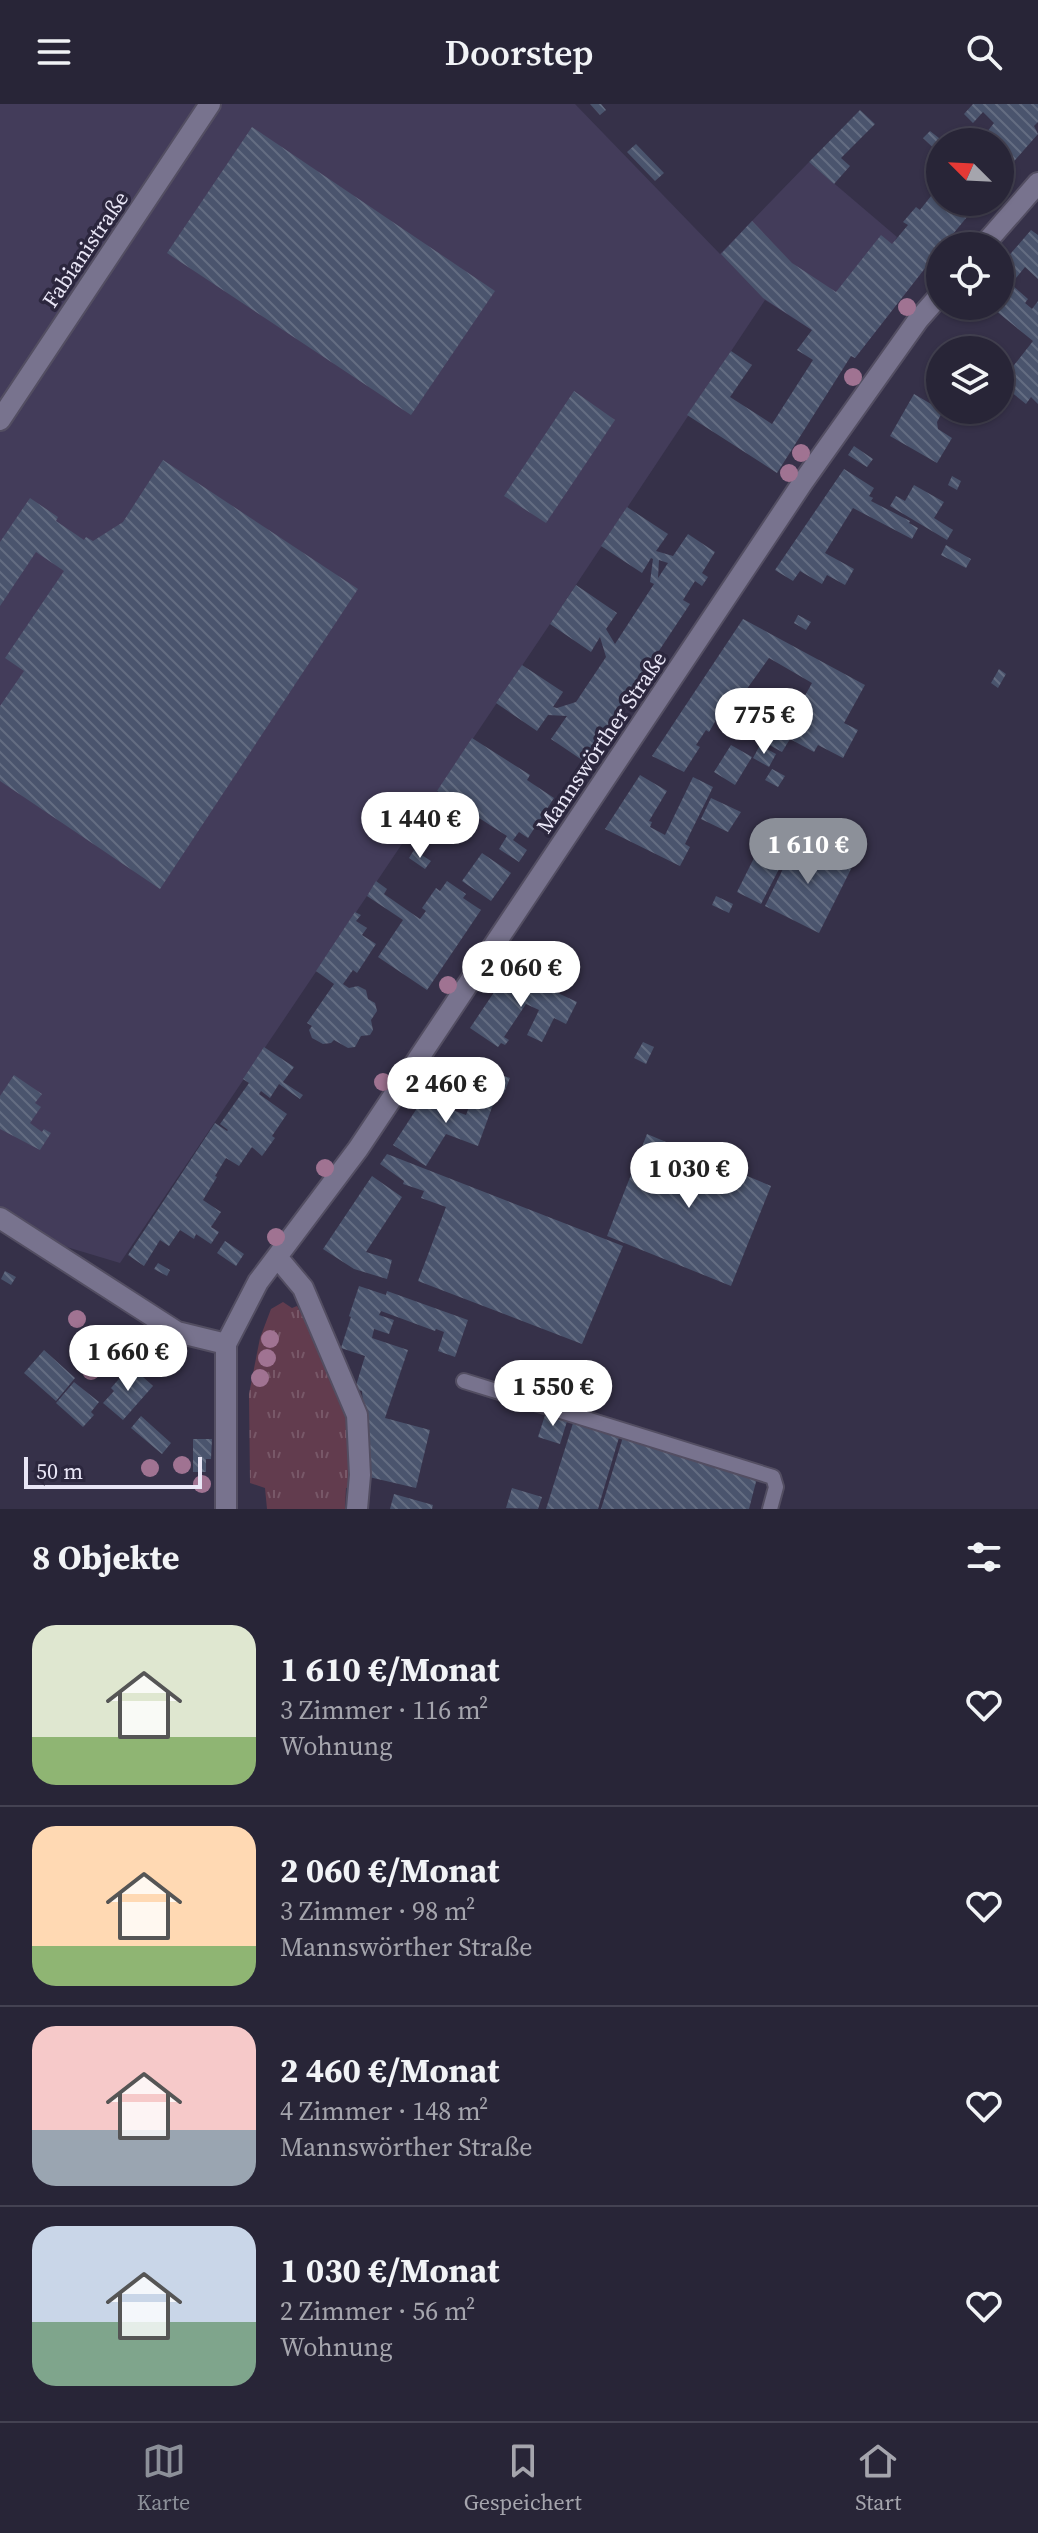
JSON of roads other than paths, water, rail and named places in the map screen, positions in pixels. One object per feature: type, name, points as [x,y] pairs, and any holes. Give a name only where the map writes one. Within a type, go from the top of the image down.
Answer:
[{"type":"street","name":"Fabianistraße","points":[[0,420],[210,104]]},
{"type":"street","points":[[995,232],[1038,183]]},
{"type":"street","name":"Mannswörther Straße","points":[[226,1509],[226,1344],[258,1282],[358,1149],[803,482],[926,311]]},
{"type":"street","points":[[0,1218],[177,1332],[226,1344]]},
{"type":"street","points":[[277,1257],[303,1288],[357,1415],[360,1475],[357,1509]]},
{"type":"lane","points":[[464,1381],[773,1477],[776,1487],[770,1509]]}]
